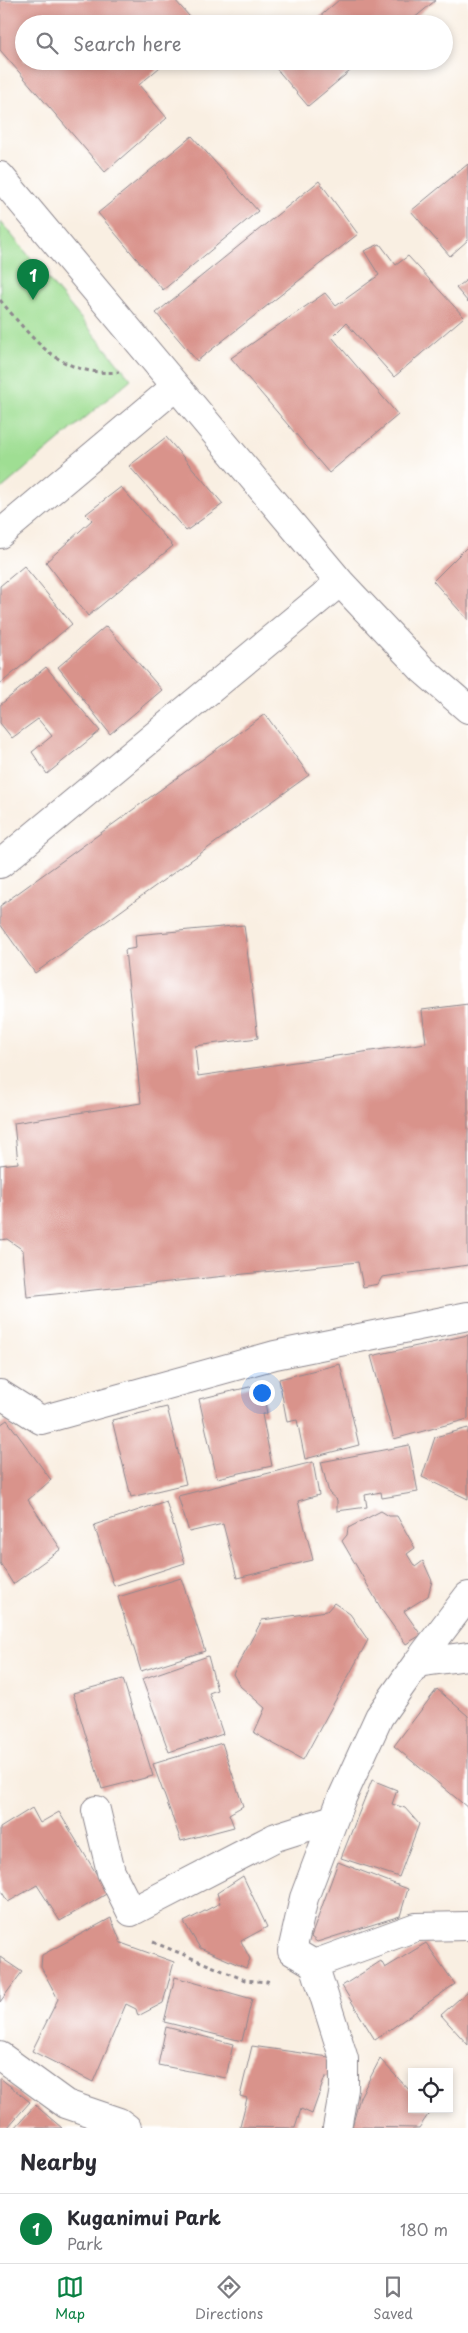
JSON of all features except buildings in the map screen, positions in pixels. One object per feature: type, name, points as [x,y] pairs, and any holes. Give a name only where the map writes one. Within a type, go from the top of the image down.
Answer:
[{"type":"street","points":[[0,176],[340,582],[423,670],[468,709]]},
{"type":"street","points":[[0,534],[175,387]]},
{"type":"street","points":[[0,864],[340,582]]},
{"type":"street","points":[[0,1394],[41,1420],[275,1355],[468,1316]]},
{"type":"street","points":[[337,2128],[344,2089],[344,2059],[303,1958],[304,1898],[334,1819],[379,1717],[468,1596]]},
{"type":"street","points":[[418,1663],[468,1656]]},
{"type":"street","points":[[96,1810],[111,1872],[132,1912],[276,1837],[334,1819]]},
{"type":"street","points":[[303,1958],[416,1927],[468,1926]]},
{"type":"street","points":[[0,2056],[66,2104],[119,2122],[127,2128]]},
{"type":"path","points":[[0,300],[36,342],[55,358],[106,373],[124,372]]},
{"type":"path","points":[[132,1912],[137,1935],[245,1980],[267,1982],[275,1962],[303,1958]]},
{"type":"green space","points":[[0,221],[131,379],[0,490]]},
{"type":"place","name":"Kuganimui Park","points":[[33,300]]}]
